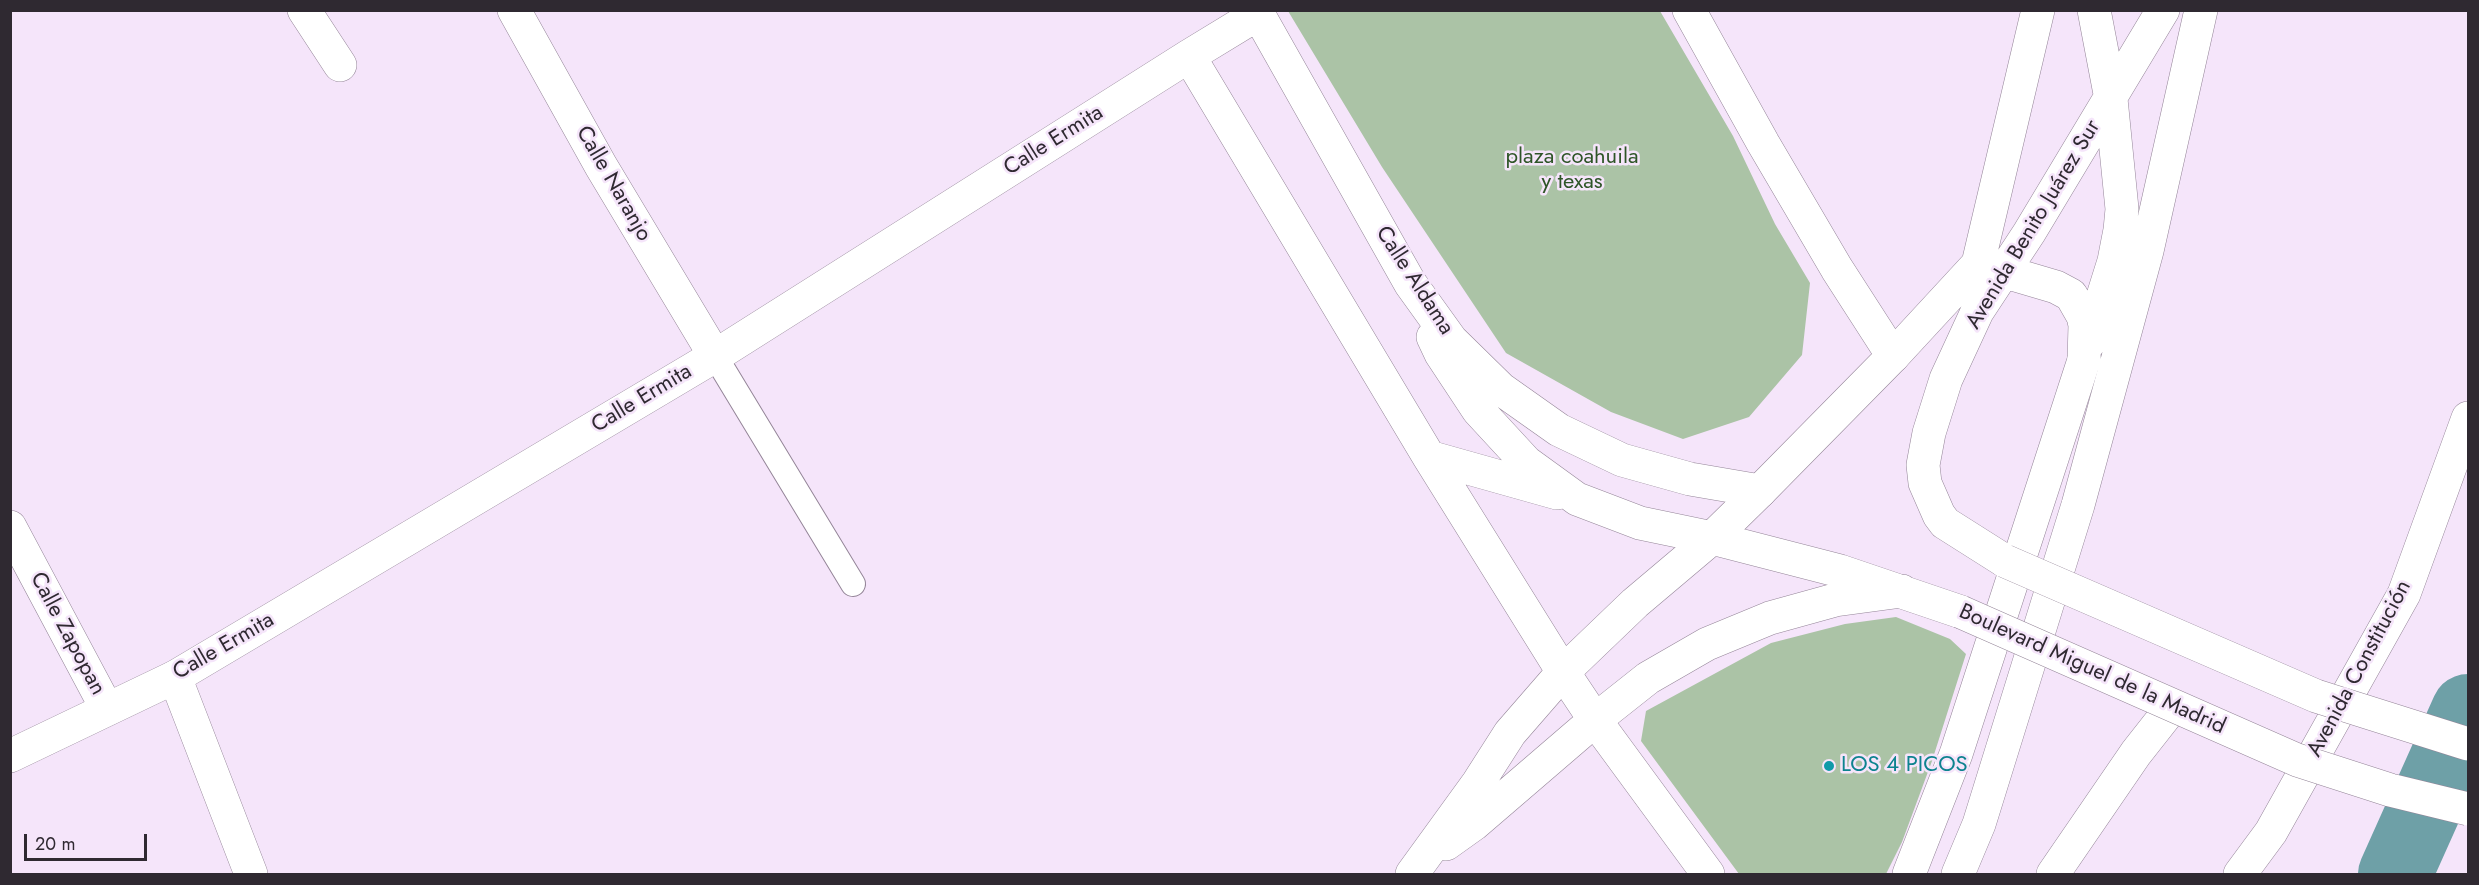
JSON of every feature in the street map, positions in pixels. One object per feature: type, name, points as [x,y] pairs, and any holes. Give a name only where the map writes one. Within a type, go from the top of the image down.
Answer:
[{"type":"street","points":[[304,10],[340,65]]},
{"type":"street","name":"Calle Naranjo","points":[[514,10],[601,166],[715,356]]},
{"type":"street","points":[[1689,10],[1780,172],[1893,356]]},
{"type":"street","points":[[1420,865],[1510,733],[1563,672],[1635,603],[1712,538],[1893,356],[1991,268],[2038,10]]},
{"type":"street","name":"Avenida Benito Juárez Sur","points":[[2094,10],[2111,99]]},
{"type":"street","name":"Avenida Benito Juárez Sur","points":[[2163,10],[2111,99],[1991,268],[1977,312],[1946,379],[1929,433],[1923,465],[1925,483],[1934,506],[1945,522],[2005,561],[2316,696],[2469,744]]},
{"type":"street","points":[[1958,874],[1979,824],[2078,505],[2147,251],[2201,10]]},
{"type":"street","name":"Calle Ermita","points":[[10,756],[175,677],[715,356],[1257,12]]},
{"type":"street","name":"Calle Aldama","points":[[1257,12],[1410,283],[1451,340],[1501,389],[1559,430],[1622,460],[1690,479],[1760,491]]},
{"type":"street","points":[[1189,56],[1429,457],[1563,672],[1595,720],[1708,874]]},
{"type":"street","points":[[1909,874],[1956,754],[2114,261],[2120,230],[2120,189],[2111,99]]},
{"type":"street","points":[[1991,268],[2056,286],[2071,295],[2083,316],[2084,360]]},
{"type":"street","points":[[1410,283],[1441,354],[1478,410],[1526,462],[1576,499]]},
{"type":"street","name":"Avenida Constitución","points":[[2240,874],[2271,832],[2404,594],[2469,418]]},
{"type":"street","points":[[1429,457],[1576,499]]},
{"type":"street","name":"Boulevard Miguel de la Madrid","points":[[1576,499],[1640,523],[1712,538],[1829,568],[1902,591],[1961,612],[2297,759],[2390,790],[2469,809]]},
{"type":"street","name":"Calle Zapopan","points":[[10,527],[107,709]]},
{"type":"street","points":[[1420,865],[1474,824],[1595,720],[1648,678],[1707,644],[1770,618],[1835,600],[1902,591]]},
{"type":"street","points":[[175,677],[251,874]]},
{"type":"street","points":[[2053,874],[2136,753],[2173,706]]},
{"type":"lane","points":[[715,356],[853,584]]},
{"type":"green space","name":"plaza coahuila y texas","points":[[1288,11],[1660,11],[1733,136],[1775,224],[1810,283],[1802,355],[1749,417],[1683,439],[1611,412],[1506,353],[1382,167]]},
{"type":"green space","points":[[1896,617],[1950,639],[1966,654],[1932,761],[1902,842],[1886,874],[1739,874],[1641,741],[1646,711],[1771,643],[1845,624]]},
{"type":"waterway","points":[[2395,874],[2468,711]]},
{"type":"place","name":"LOS 4 PICOS","points":[[1829,766]]}]
